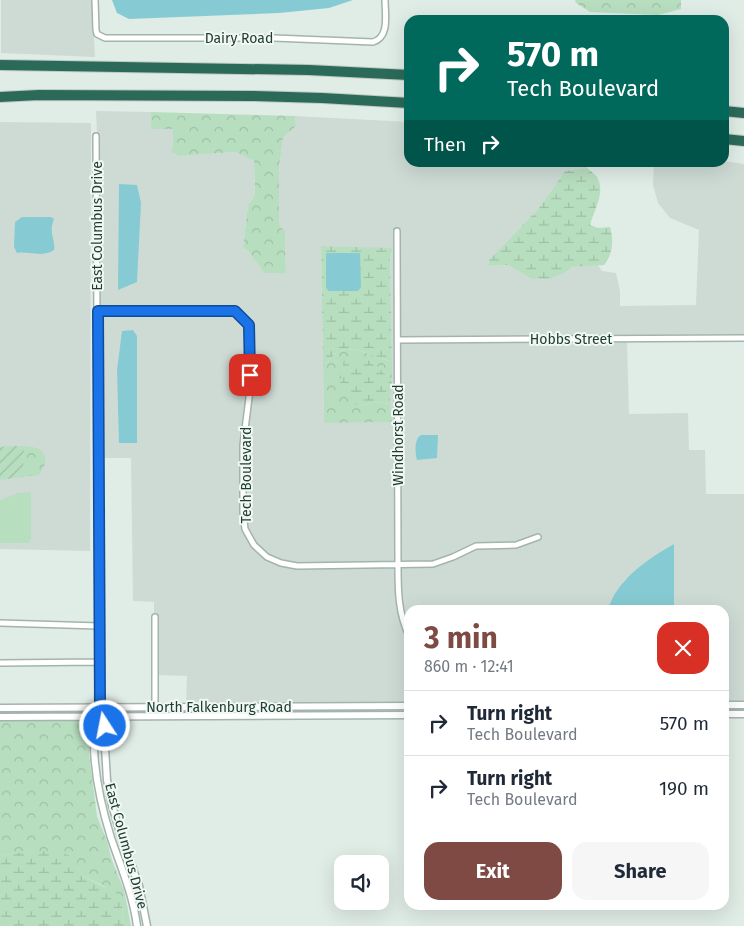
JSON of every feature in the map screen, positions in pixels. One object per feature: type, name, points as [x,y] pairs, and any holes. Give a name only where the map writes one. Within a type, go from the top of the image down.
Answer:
[{"type":"highway","points":[[0,65],[309,70],[404,75]]},
{"type":"highway","points":[[0,97],[39,95],[260,96],[404,103]]},
{"type":"highway","points":[[729,112],[744,113]]},
{"type":"highway","points":[[729,140],[744,142]]},
{"type":"street","name":"Dairy Road","points":[[95,0],[97,34],[105,38],[274,38],[373,42],[382,38],[385,27],[384,0]]},
{"type":"street","name":"East Columbus Drive","points":[[96,136],[100,707],[105,717],[107,780],[121,836],[134,871],[147,926]]},
{"type":"street","name":"Windhorst Road","points":[[397,231],[398,565],[399,607],[404,625]]},
{"type":"street","name":"Tech Boulevard","points":[[98,311],[235,311],[249,325],[250,390],[243,445],[243,512],[245,530],[254,545],[267,557],[281,563],[297,566],[433,564],[453,558],[476,546],[516,545],[538,537]]},
{"type":"street","name":"Hobbs Street","points":[[398,340],[744,338]]},
{"type":"street","points":[[155,617],[155,707]]},
{"type":"street","points":[[0,623],[99,626]]},
{"type":"street","points":[[0,663],[100,662]]},
{"type":"street","points":[[729,705],[744,705]]},
{"type":"street","name":"North Falkenburg Road","points":[[0,708],[404,706]]},
{"type":"street","points":[[94,717],[100,707]]},
{"type":"street","points":[[729,714],[744,714]]},
{"type":"street","name":"North Falkenburg Road","points":[[0,717],[404,716]]},
{"type":"street","name":"East Columbus Drive","points":[[94,717],[94,758],[99,791],[105,818],[129,887],[137,926]]},
{"type":"street","points":[[124,875],[134,871]]},
{"type":"shaded area","points":[[1,0],[92,0],[95,57],[1,53]]},
{"type":"shaded area","points":[[96,111],[151,112],[151,128],[173,129],[172,152],[178,156],[235,152],[254,161],[255,195],[248,205],[243,248],[248,251],[264,273],[286,273],[285,232],[280,226],[279,216],[279,169],[283,136],[296,126],[295,116],[404,122],[404,167],[586,167],[565,171],[539,208],[489,260],[488,266],[508,265],[531,279],[564,273],[573,267],[598,265],[602,271],[616,273],[620,291],[620,306],[696,305],[699,230],[670,218],[658,203],[653,185],[654,167],[729,167],[729,162],[744,164],[744,334],[400,338],[400,229],[394,229],[395,562],[297,563],[282,561],[269,555],[256,544],[248,529],[246,512],[246,445],[253,390],[251,323],[235,309],[100,309],[99,134],[97,133]],"holes":[[[321,246],[393,249],[390,258],[392,380],[390,404],[324,423]]]},
{"type":"shaded area","points":[[0,122],[91,123],[90,551],[0,549]]},
{"type":"shaded area","points":[[100,314],[234,314],[246,326],[247,390],[240,445],[240,512],[242,530],[252,546],[266,559],[296,568],[395,567],[396,607],[404,632],[404,704],[186,705],[187,676],[158,675],[158,615],[154,615],[154,602],[133,601],[131,458],[101,458]]},
{"type":"shaded area","points":[[627,341],[629,414],[688,413],[689,450],[705,450],[706,494],[744,494],[744,702],[729,702],[729,605],[674,605],[674,545],[624,581],[611,605],[404,605],[404,615],[400,567],[434,567],[477,549],[517,547],[542,538],[539,534],[516,542],[476,544],[433,562],[400,562],[400,343]]},
{"type":"shaded area","points":[[404,709],[404,713],[186,714],[186,710]]},
{"type":"green space","points":[[575,0],[681,0],[681,9],[658,15],[590,12],[576,3]]},
{"type":"green space","points":[[151,112],[295,116],[296,126],[283,137],[279,169],[279,215],[280,226],[285,232],[286,273],[264,273],[248,251],[243,248],[248,205],[255,195],[254,161],[235,152],[178,156],[172,152],[173,129],[151,129]]},
{"type":"green space","points":[[587,168],[595,175],[600,185],[600,196],[590,225],[598,228],[610,227],[611,232],[611,252],[604,265],[573,267],[550,279],[531,279],[508,265],[488,266],[489,260],[539,208],[565,171]]},
{"type":"green space","points":[[321,246],[393,248],[390,258],[392,362],[355,349],[338,351],[323,366]]},
{"type":"green space","points":[[355,349],[392,362],[392,380],[371,361],[345,359],[343,376],[358,406],[376,402],[390,404],[392,422],[324,423],[323,366],[338,351]]},
{"type":"green space","points":[[351,357],[371,361],[392,380],[390,404],[376,402],[358,406],[339,391],[344,359]]},
{"type":"green space","points":[[24,446],[37,448],[44,454],[46,458],[45,463],[39,475],[23,477]]},
{"type":"green space","points":[[24,446],[23,477],[0,480],[0,447]]},
{"type":"green space","points":[[31,492],[31,539],[28,543],[0,543],[0,500],[18,493]]},
{"type":"green space","points":[[82,719],[90,732],[89,754],[97,816],[124,890],[131,926],[124,926],[122,907],[104,886],[83,876],[72,857],[26,851],[0,856],[0,720]]},
{"type":"green space","points":[[26,851],[58,851],[73,857],[83,876],[116,893],[122,907],[124,926],[0,926],[0,856]]},
{"type":"water","points":[[112,0],[353,0],[329,8],[279,13],[129,19],[117,13]]},
{"type":"water","points":[[119,184],[137,185],[141,203],[137,282],[118,290]]},
{"type":"water","points":[[22,217],[51,217],[54,219],[52,233],[54,250],[45,254],[17,253],[14,247],[15,222]]},
{"type":"water","points":[[326,253],[360,253],[361,287],[358,291],[329,291],[326,288]]},
{"type":"water","points":[[133,330],[137,336],[137,443],[119,443],[117,370],[122,331]]},
{"type":"water","points":[[421,435],[438,435],[437,458],[417,460],[416,443]]},
{"type":"water","points":[[674,544],[674,605],[610,605],[618,589],[626,580],[654,556]]},
{"type":"route","points":[[105,726],[105,717],[100,707],[98,311],[235,311],[249,325],[250,375]]}]
